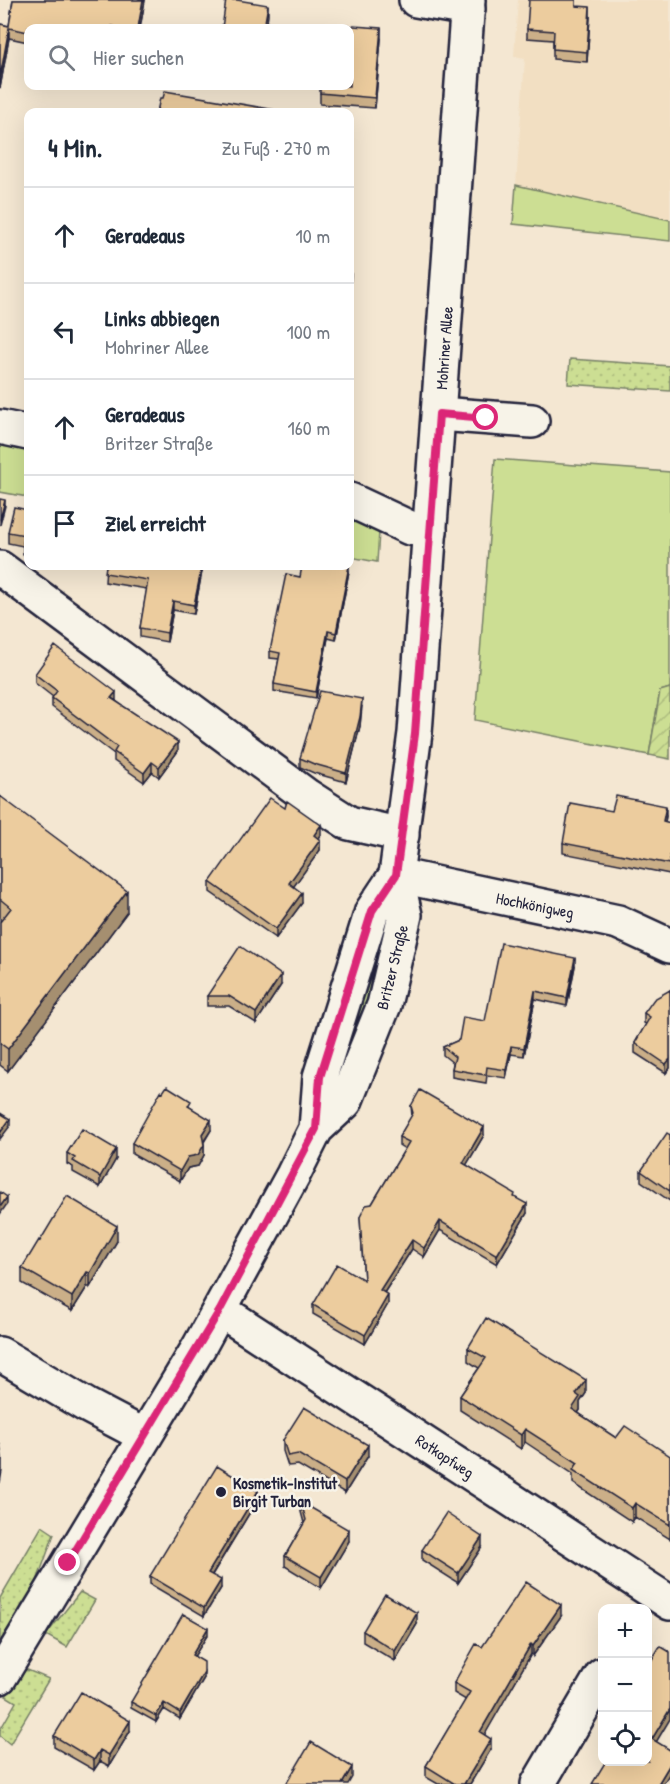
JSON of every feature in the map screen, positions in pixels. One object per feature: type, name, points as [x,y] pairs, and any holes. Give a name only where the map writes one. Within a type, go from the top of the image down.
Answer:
[{"type":"main road","points":[[416,0],[468,4]]},
{"type":"main road","name":"Mohriner Allee","points":[[396,875],[415,734],[468,4]]},
{"type":"main road","points":[[439,414],[532,421]]},
{"type":"main road","points":[[0,428],[24,432]]},
{"type":"main road","points":[[354,502],[410,528],[430,531]]},
{"type":"main road","points":[[0,568],[307,796],[349,823],[402,835]]},
{"type":"main road","name":"Hochkönigweg","points":[[396,875],[618,921],[670,946]]},
{"type":"main road","name":"Britzer Straße","points":[[0,1677],[220,1310],[316,1129],[345,1102],[384,1005],[405,915],[396,875]]},
{"type":"main road","name":"Rotkopfweg","points":[[220,1310],[654,1601]]},
{"type":"main road","points":[[0,1354],[86,1405],[145,1436]]},
{"type":"main road","points":[[538,1784],[598,1683]]},
{"type":"shaded area","points":[[518,0],[670,0],[670,220],[516,185],[525,58],[514,56]]},
{"type":"green space","points":[[516,185],[670,220],[670,241],[513,224]]},
{"type":"green space","points":[[570,359],[670,366],[670,391],[568,384]]},
{"type":"green space","points":[[0,444],[24,448],[24,496],[0,492]]},
{"type":"green space","points":[[495,459],[670,472],[670,688],[660,691],[649,755],[475,720]]},
{"type":"green space","points":[[354,512],[380,517],[377,562],[354,558]]},
{"type":"green space","points":[[670,688],[670,759],[649,755],[660,691]]},
{"type":"green space","points":[[374,950],[385,953],[348,1067],[328,1101]]},
{"type":"green space","points":[[42,1526],[54,1534],[33,1592],[0,1650],[0,1598]]},
{"type":"green space","points":[[80,1592],[95,1600],[67,1647],[46,1635]]},
{"type":"green space","points":[[25,1669],[49,1679],[10,1744],[0,1736],[0,1730],[16,1702],[6,1696]]},
{"type":"building","points":[[13,0],[143,0],[139,24],[24,24],[24,31],[9,28],[0,78],[0,24],[9,26]]},
{"type":"building","points":[[226,0],[268,5],[265,24],[223,24]]},
{"type":"building","points":[[529,0],[576,0],[576,6],[590,7],[587,52],[553,49],[554,31],[527,29]]},
{"type":"building","points":[[354,26],[381,28],[375,98],[320,93],[320,90],[354,90]]},
{"type":"building","points":[[165,91],[264,108],[158,108],[160,98],[163,98]]},
{"type":"building","points":[[0,499],[5,500],[0,520]]},
{"type":"building","points":[[14,507],[24,509],[24,535],[8,532]]},
{"type":"building","points":[[105,570],[201,570],[194,605],[173,601],[167,633],[140,628],[148,580],[105,573]]},
{"type":"building","points":[[301,570],[348,570],[336,633],[328,631],[316,692],[274,684],[280,653],[270,651],[286,574],[300,577]]},
{"type":"building","points":[[55,646],[116,692],[111,698],[178,742],[159,767],[152,762],[144,773],[114,752],[117,747],[52,698],[57,691],[35,674]]},
{"type":"building","points":[[320,691],[362,699],[360,717],[346,773],[300,758]]},
{"type":"building","points":[[0,796],[127,891],[8,1049],[0,1043],[0,922],[11,908],[0,899]]},
{"type":"building","points":[[616,796],[666,806],[663,821],[670,823],[670,864],[563,843],[570,803],[612,811]]},
{"type":"building","points":[[270,798],[285,808],[287,801],[321,825],[314,835],[320,840],[289,883],[302,893],[276,929],[210,882]]},
{"type":"building","points":[[501,943],[575,958],[567,998],[535,991],[524,1048],[511,1046],[506,1070],[487,1067],[486,1075],[452,1069],[455,1057],[443,1047],[459,1040],[463,1017],[485,1021]]},
{"type":"building","points":[[240,946],[281,975],[256,1013],[229,996],[207,996]]},
{"type":"building","points":[[670,990],[670,1059],[666,1064],[635,1043],[650,1017],[644,1013],[654,999]]},
{"type":"building","points":[[167,1086],[191,1101],[188,1106],[211,1120],[202,1134],[204,1145],[198,1155],[188,1157],[180,1171],[132,1143],[161,1091],[163,1092]]},
{"type":"building","points":[[420,1090],[484,1127],[463,1163],[515,1194],[514,1197],[527,1204],[497,1255],[440,1221],[424,1248],[412,1240],[380,1290],[388,1295],[365,1335],[313,1305],[337,1264],[364,1280],[360,1217],[366,1205],[372,1204],[409,1142],[399,1137],[413,1113],[411,1106]]},
{"type":"building","points":[[0,1113],[10,1119],[0,1133]]},
{"type":"building","points":[[82,1129],[116,1149],[100,1177],[73,1161],[75,1158],[67,1153]]},
{"type":"building","points":[[667,1133],[670,1135],[670,1191],[641,1171]]},
{"type":"building","points":[[0,1192],[7,1197],[0,1207]]},
{"type":"building","points":[[67,1196],[117,1226],[90,1273],[87,1272],[72,1297],[22,1268]]},
{"type":"building","points":[[486,1318],[586,1380],[576,1394],[580,1397],[572,1409],[616,1438],[625,1426],[670,1456],[670,1525],[635,1503],[632,1508],[573,1470],[578,1463],[525,1429],[521,1435],[460,1396],[486,1358],[468,1348]]},
{"type":"building","points":[[304,1407],[368,1445],[345,1482],[298,1454],[288,1456],[283,1440]]},
{"type":"building","points":[[0,1444],[2,1457],[0,1469]]},
{"type":"building","points":[[217,1466],[258,1491],[208,1573],[221,1580],[204,1608],[150,1576]]},
{"type":"building","points":[[301,1502],[349,1530],[321,1577],[285,1556],[306,1520]]},
{"type":"building","points":[[446,1513],[482,1537],[458,1573],[422,1550]]},
{"type":"building","points":[[526,1582],[561,1605],[533,1646],[531,1644],[480,1732],[491,1739],[464,1784],[455,1784],[426,1766],[470,1692],[454,1683],[476,1644],[482,1647]]},
{"type":"building","points":[[385,1594],[417,1613],[395,1651],[363,1631]]},
{"type":"building","points":[[183,1614],[208,1628],[192,1655],[204,1662],[204,1672],[180,1713],[164,1703],[156,1716],[131,1702]]},
{"type":"building","points":[[660,1646],[670,1652],[670,1709],[652,1739],[652,1712],[652,1659]]},
{"type":"building","points":[[81,1692],[130,1721],[109,1755],[100,1750],[94,1760],[54,1736]]},
{"type":"building","points":[[652,1739],[670,1750],[670,1764],[658,1784],[592,1784],[603,1766],[652,1766]]},
{"type":"building","points":[[311,1742],[352,1767],[342,1784],[286,1784]]},
{"type":"place","name":"Kosmetik-Institut Birgit Turban","points":[[221,1492]]},
{"type":"route","points":[[68,1563],[199,1347],[316,1129],[320,1077],[372,911],[396,875],[415,734],[439,414],[486,418]]}]
